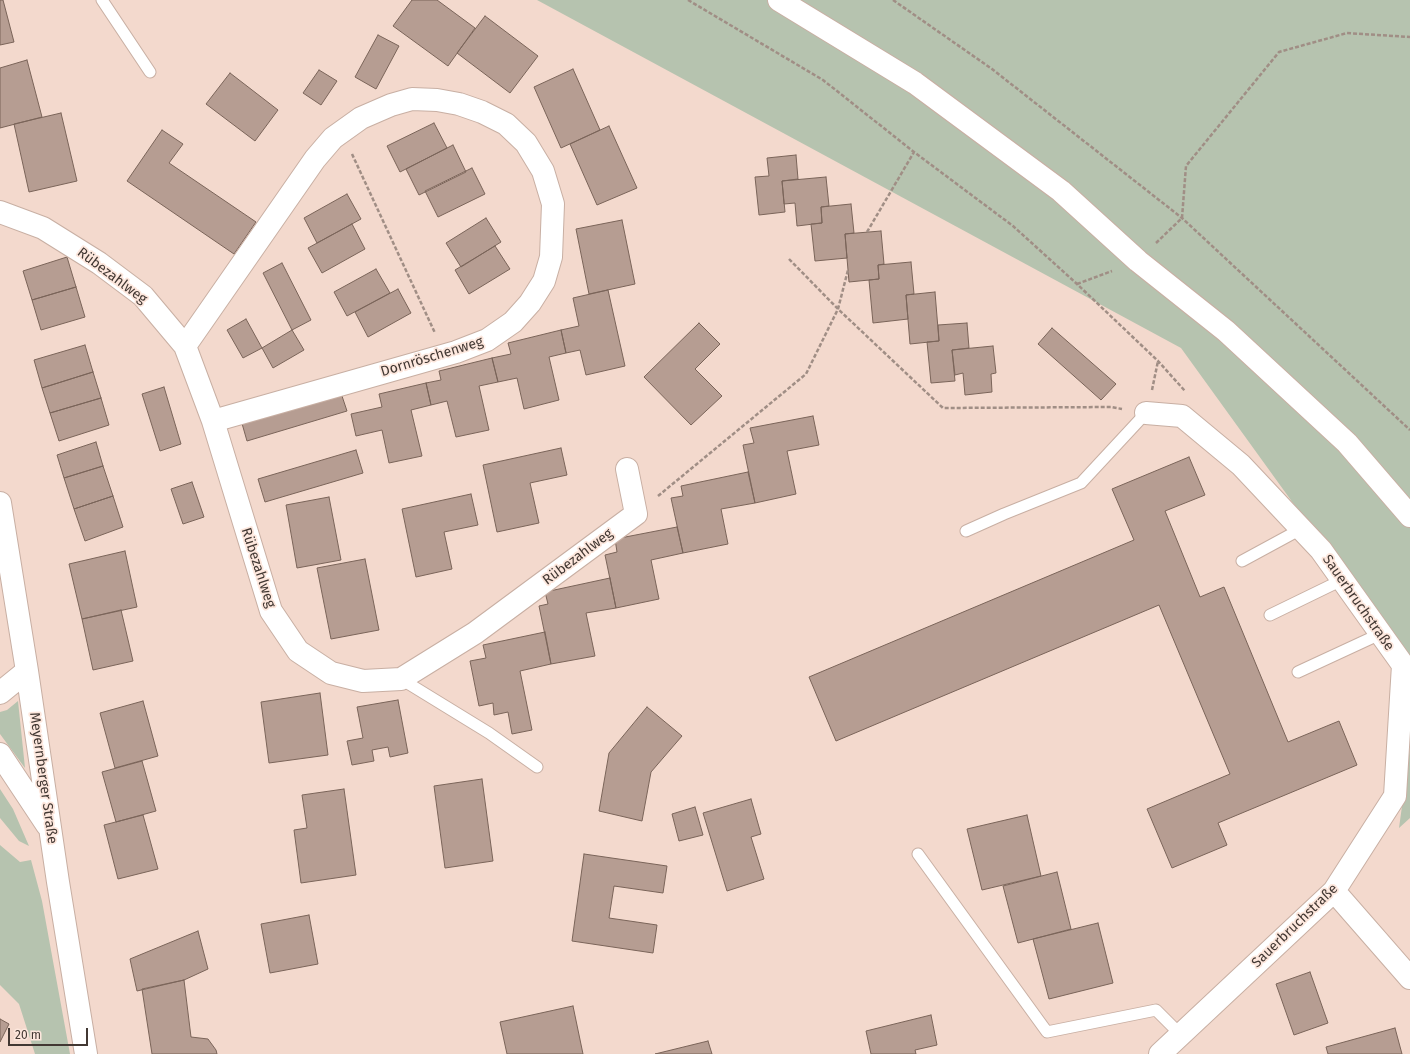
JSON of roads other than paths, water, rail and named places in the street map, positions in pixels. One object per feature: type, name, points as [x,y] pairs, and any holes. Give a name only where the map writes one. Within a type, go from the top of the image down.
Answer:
[{"type":"street","points":[[779,0],[915,83],[1061,191],[1138,261],[1226,331],[1347,443],[1410,516]]},
{"type":"street","name":"Dornröschenweg","points":[[185,346],[315,159],[333,138],[361,118],[391,105],[412,99],[437,100],[459,104],[482,112],[506,124],[526,143],[543,171],[552,204],[551,257],[544,281],[530,302],[513,322],[487,340],[445,355],[213,421]]},
{"type":"street","name":"Rübezahlweg","points":[[0,212],[43,228],[99,263],[143,296],[185,346],[213,421],[271,611],[298,652],[331,674],[363,681],[401,679],[475,633],[636,514],[627,469]]},
{"type":"street","name":"Sauerbruchstraße","points":[[1146,414],[1182,416],[1241,465],[1321,550],[1403,666],[1395,796],[1334,890],[1160,1054]]},
{"type":"street","name":"Meyernberger Straße","points":[[0,503],[86,1054]]},
{"type":"street","points":[[0,693],[27,671]]},
{"type":"street","points":[[0,754],[51,831]]},
{"type":"street","points":[[1334,890],[1410,978]]},
{"type":"lane","points":[[102,0],[150,72]]},
{"type":"lane","points":[[966,531],[1081,483],[1146,414]]},
{"type":"lane","points":[[1242,561],[1301,529]]},
{"type":"lane","points":[[1270,615],[1342,580]]},
{"type":"lane","points":[[1298,672],[1380,634]]},
{"type":"lane","points":[[401,679],[490,734],[537,767]]},
{"type":"lane","points":[[918,854],[1047,1032],[1156,1010],[1181,1035]]}]
